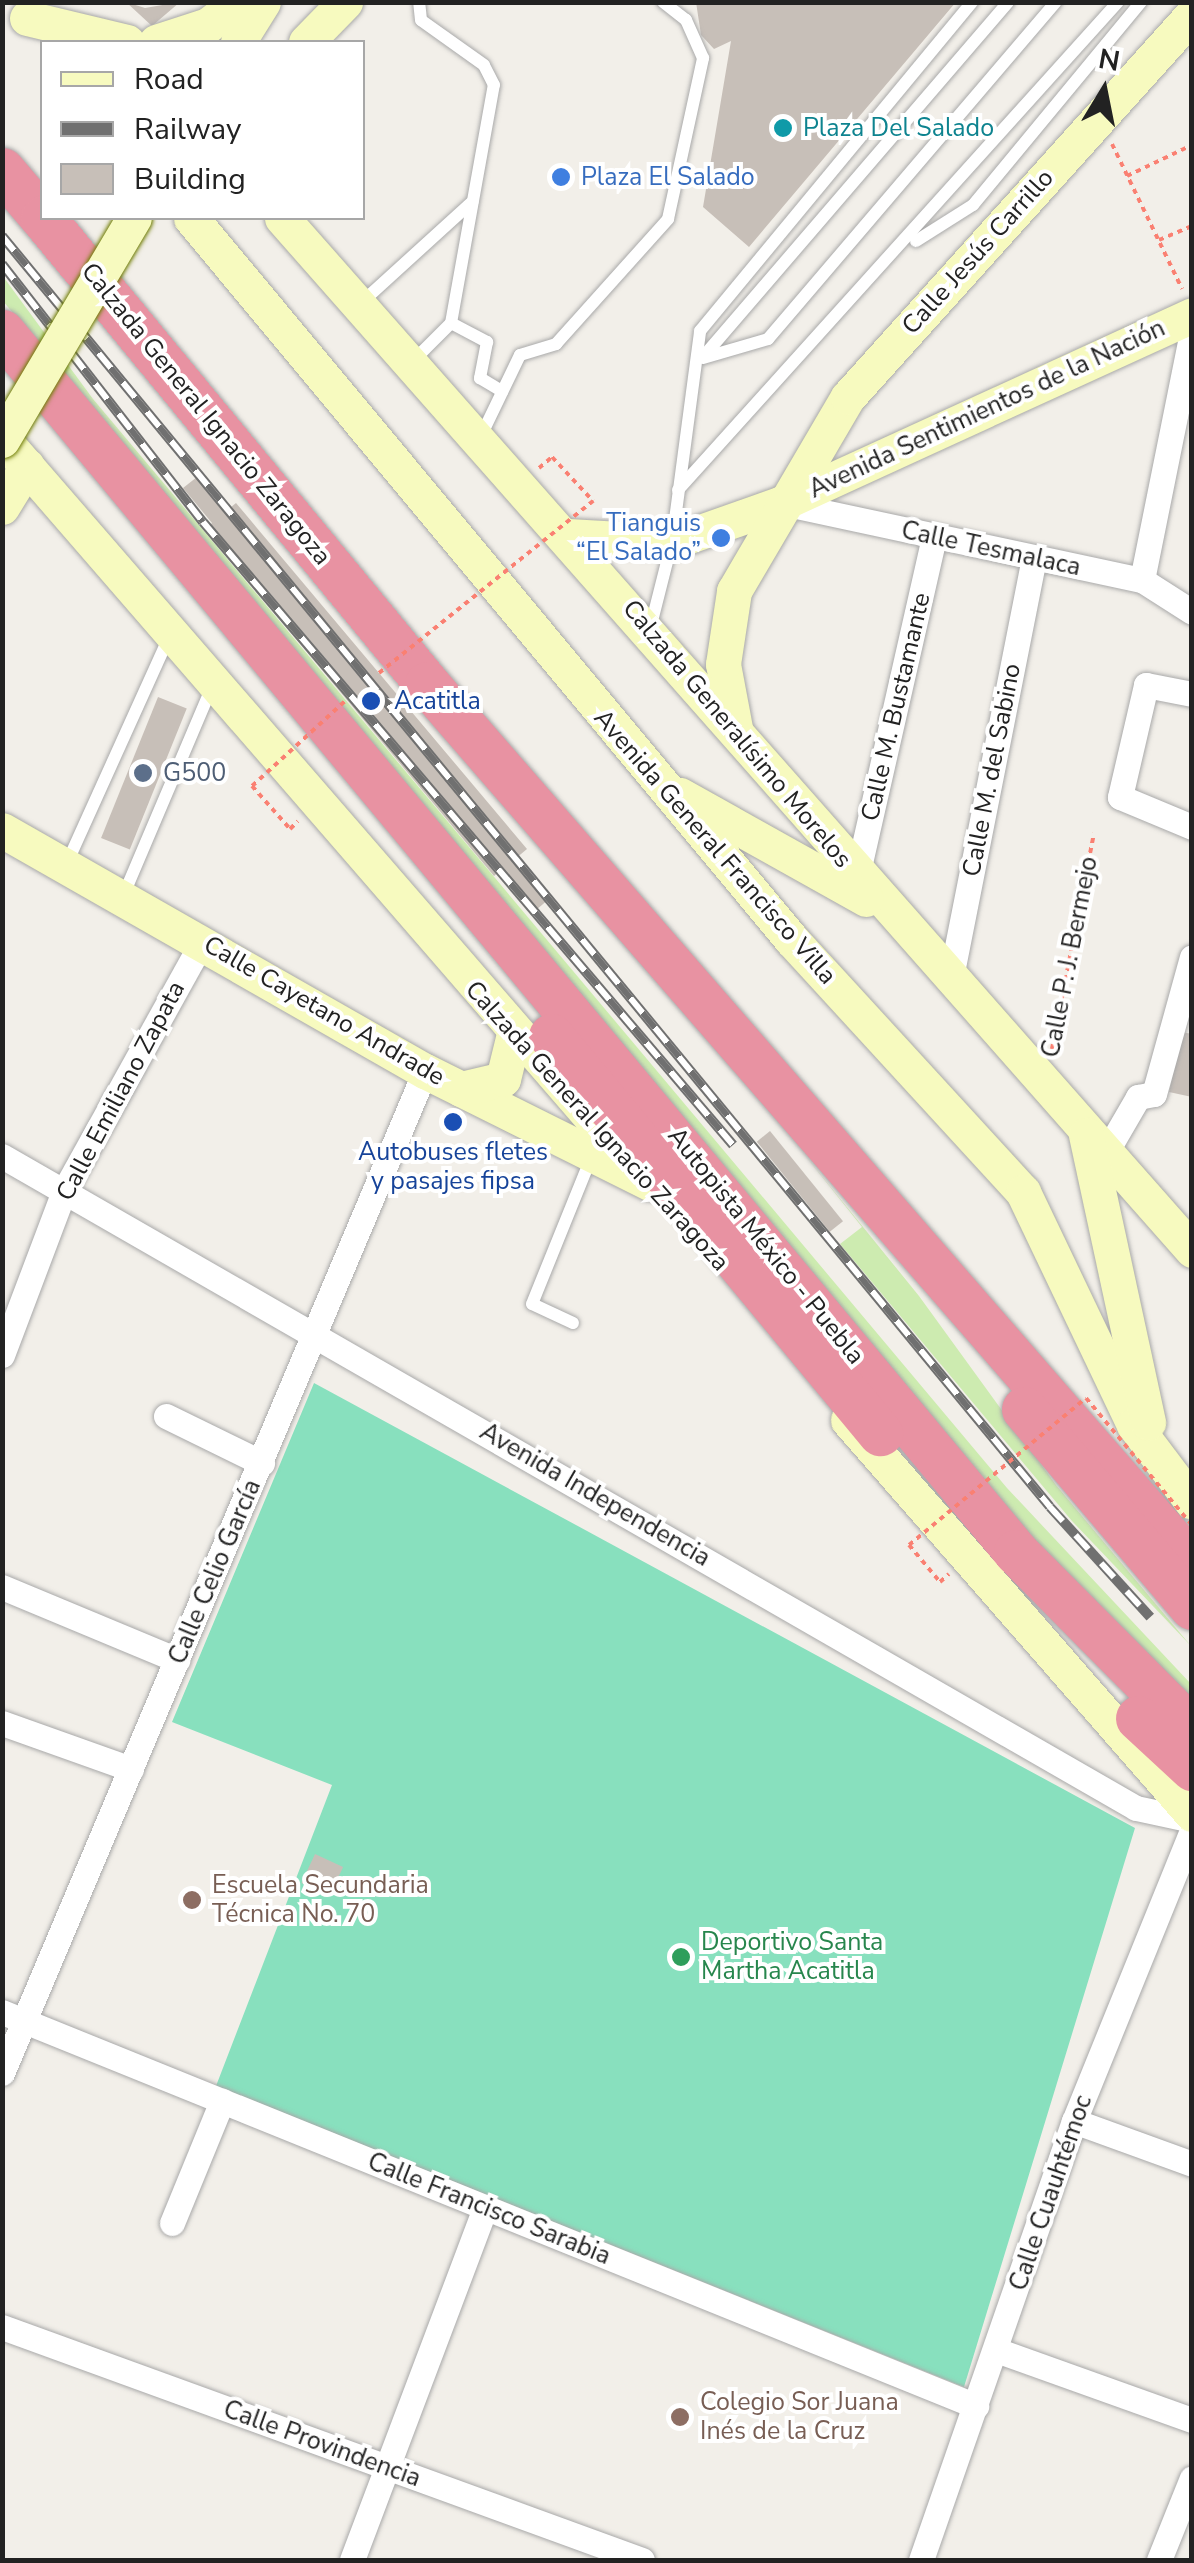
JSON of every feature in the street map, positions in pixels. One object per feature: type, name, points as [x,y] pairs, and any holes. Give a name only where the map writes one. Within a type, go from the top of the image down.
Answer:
[{"type":"highway","name":"Calzada General Ignacio Zaragoza","points":[[2,170],[40,214]]},
{"type":"highway","name":"Calzada General Ignacio Zaragoza","points":[[45,220],[428,684],[905,1228],[1010,1390],[1173,1568]]},
{"type":"highway","points":[[2,332],[353,752],[494,966],[706,1224]]},
{"type":"highway","name":"Autopista México - Puebla","points":[[353,752],[1016,1552],[1192,1729]]},
{"type":"highway","points":[[650,1183],[706,1224]]},
{"type":"highway","name":"Calzada General Ignacio Zaragoza","points":[[706,1224],[993,1568],[1192,1768]]},
{"type":"highway","points":[[1173,1568],[1192,1607]]},
{"type":"street","points":[[162,40],[208,25],[238,2]]},
{"type":"street","points":[[218,40],[238,2]]},
{"type":"street","points":[[239,40],[264,2]]},
{"type":"street","points":[[308,40],[344,2]]},
{"type":"street","points":[[341,40],[367,2]]},
{"type":"street","name":"Calle Jesús Carrillo","points":[[782,503],[848,397],[1192,15]]},
{"type":"street","points":[[29,21],[62,40]]},
{"type":"street","points":[[29,21],[118,40]]},
{"type":"street","points":[[2,439],[133,220]]},
{"type":"street","name":"Avenida General Francisco Villa","points":[[193,220],[656,781],[1023,1192],[1157,1462],[1192,1502]]},
{"type":"street","name":"Calzada Generalísimo Morelos","points":[[289,221],[568,536],[950,982],[1046,1080],[1105,1154],[1192,1250]]},
{"type":"street","name":"Avenida Sentimientos de la Nación","points":[[568,536],[672,542],[782,503],[1192,314]]},
{"type":"street","points":[[1142,580],[1192,331]]},
{"type":"street","name":"Calzada General Ignacio Zaragoza","points":[[2,439],[514,1034],[650,1183],[964,1562],[1192,1817]]},
{"type":"street","points":[[2,507],[27,466]]},
{"type":"street","name":"Avenida Sentimientos de la Nación","points":[[738,738],[725,689],[728,613],[782,503]]},
{"type":"street","name":"Calle Tesmalaca","points":[[782,503],[1142,580],[1192,612]]},
{"type":"street","name":"Calle M. Bustamante","points":[[857,876],[934,538]]},
{"type":"street","name":"Calle M. del Sabino","points":[[950,982],[1034,558]]},
{"type":"street","points":[[1190,819],[1120,797],[1146,685],[1192,694]]},
{"type":"street","points":[[656,781],[889,912]]},
{"type":"street","name":"Calle Cayetano Andrade","points":[[2,830],[424,1071],[650,1183]]},
{"type":"street","name":"Calle Emiliano Zapata","points":[[2,1356],[64,1191],[202,942]]},
{"type":"street","points":[[1105,1154],[1138,1097],[1154,1094],[1192,956]]},
{"type":"street","points":[[461,1089],[503,1079],[514,1034]]},
{"type":"street","name":"Calle Celio García","points":[[2,2073],[13,2017],[132,1769],[318,1334],[424,1071]]},
{"type":"street","points":[[1084,1126],[1157,1462]]},
{"type":"street","name":"Avenida Independencia","points":[[2,1156],[318,1334],[1136,1808],[1192,1817]]},
{"type":"street","points":[[166,1416],[262,1463]]},
{"type":"street","points":[[2,1587],[177,1660]]},
{"type":"street","points":[[2,1722],[132,1769]]},
{"type":"street","name":"Calle Cuauhtémoc","points":[[922,2560],[1074,2121],[1192,1830]]},
{"type":"street","name":"Calle Francisco Sarabia","points":[[13,2017],[976,2406]]},
{"type":"street","points":[[172,2223],[222,2100]]},
{"type":"street","points":[[1074,2121],[1192,2164]]},
{"type":"street","points":[[352,2560],[485,2208]]},
{"type":"street","name":"Calle Provindencia","points":[[2,2327],[642,2560]]},
{"type":"street","points":[[996,2350],[1192,2420]]},
{"type":"street","points":[[1159,2560],[1192,2478]]},
{"type":"lane","points":[[412,362],[451,323],[494,85],[484,65],[421,20],[419,2]]},
{"type":"lane","points":[[480,438],[520,355],[556,344],[668,220],[703,58],[686,20],[663,2]]},
{"type":"lane","points":[[650,632],[672,542],[700,332],[972,2]]},
{"type":"lane","points":[[692,371],[1008,2]]},
{"type":"lane","points":[[703,358],[768,339],[1056,2]]},
{"type":"lane","points":[[678,490],[906,247],[1118,2]]},
{"type":"lane","points":[[906,247],[972,205],[1142,2]]},
{"type":"lane","points":[[360,303],[473,201]]},
{"type":"lane","points":[[451,323],[487,342],[480,378],[502,392]]},
{"type":"lane","points":[[67,864],[171,632]]},
{"type":"lane","points":[[123,896],[214,683]]},
{"type":"lane","points":[[573,1323],[532,1304],[592,1156]]},
{"type":"path","points":[[1192,146],[1127,176],[1192,306]]},
{"type":"path","points":[[1158,241],[1192,226]]},
{"type":"path","points":[[379,674],[593,502],[552,457]]},
{"type":"path","points":[[290,829],[252,786],[346,701]]},
{"type":"path","name":"Calle P. J. Bermejo","points":[[1046,1080],[1094,833]]},
{"type":"path","points":[[940,1582],[909,1546],[1086,1398],[1192,1525]]},
{"type":"green space","points":[[2,275],[93,399],[1007,1488],[1191,1684],[1191,1752],[1071,1587],[3,301]]},
{"type":"green space","points":[[803,1153],[919,1296],[1056,1485],[1191,1646],[1072,1521],[840,1244],[862,1227]]},
{"type":"green space","name":"Deportivo Santa Martha Acatitla","points":[[314,1383],[1135,1828],[964,2387],[216,2086],[332,1785],[172,1722]]},
{"type":"building","points":[[126,2],[145,8],[180,2],[152,26]]},
{"type":"building","name":"Plaza Del Salado","points":[[696,2],[956,2],[749,247],[703,207],[731,41],[714,49],[701,35]]},
{"type":"building","points":[[197,477],[225,512],[236,503],[527,849],[515,859],[549,899],[536,910],[502,869],[494,876],[205,530],[212,523],[183,488]]},
{"type":"building","name":"G500","points":[[158,697],[187,709],[130,850],[101,838]]},
{"type":"building","points":[[1182,1032],[1192,1034],[1192,1097],[1169,1092]]},
{"type":"building","points":[[770,1131],[843,1221],[830,1232],[757,1142]]},
{"type":"building","points":[[315,1854],[343,1867],[330,1896],[301,1883]]},
{"type":"railway","points":[[2,236],[1050,1507],[1150,1617]]},
{"type":"railway","points":[[2,264],[203,522],[733,1145]]},
{"type":"place","name":"Plaza Del Salado","points":[[783,128]]},
{"type":"place","name":"Plaza El Salado","points":[[561,177]]},
{"type":"place","name":"Tianguis “El Salado”","points":[[721,538]]},
{"type":"place","name":"Acatitla","points":[[371,701]]},
{"type":"place","name":"G500","points":[[143,773]]},
{"type":"place","name":"Autobuses fletes y pasajes fipsa","points":[[453,1122]]},
{"type":"place","name":"Escuela Secundaria Técnica No. 70","points":[[192,1900]]},
{"type":"place","name":"Deportivo Santa Martha Acatitla","points":[[681,1957]]},
{"type":"place","name":"Colegio Sor Juana Inés de la Cruz","points":[[680,2417]]}]
